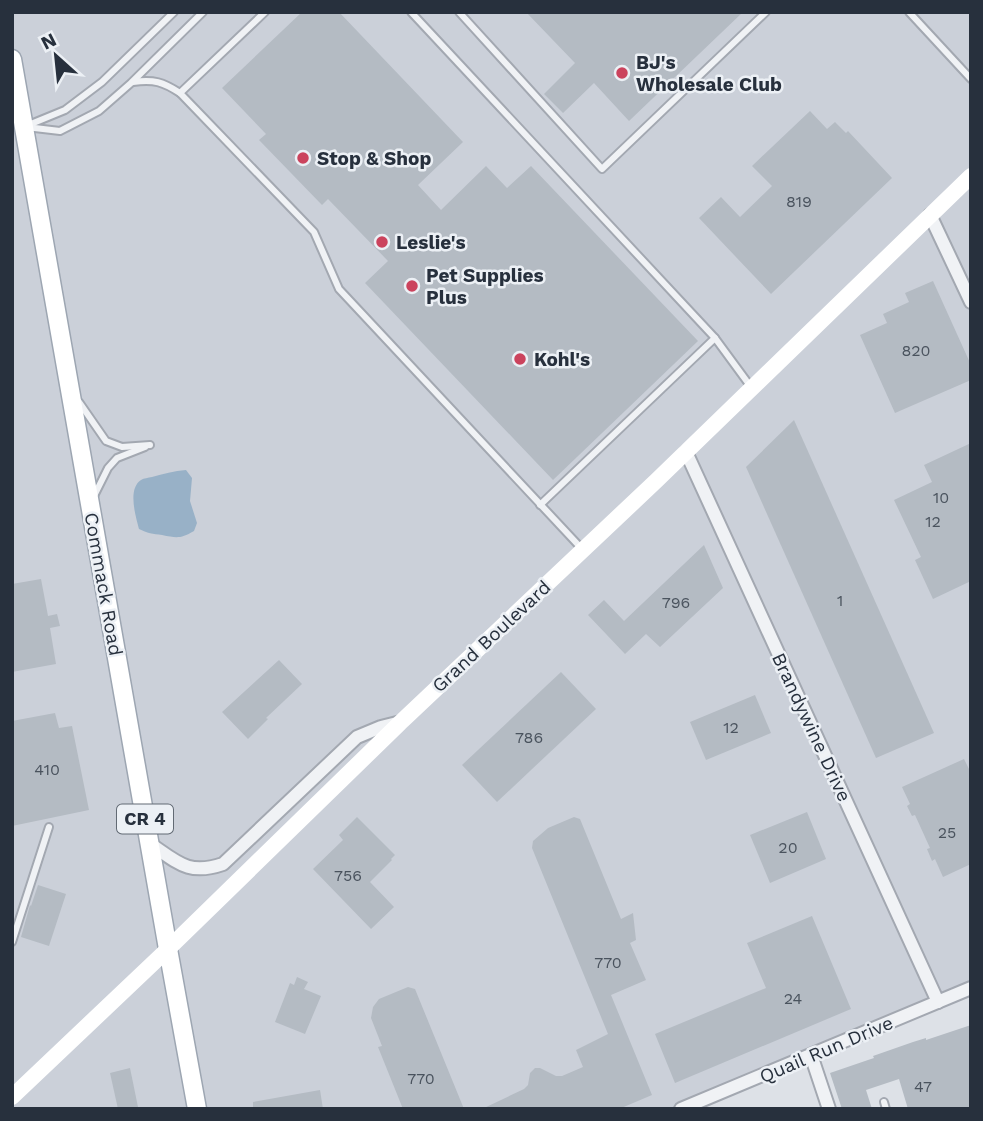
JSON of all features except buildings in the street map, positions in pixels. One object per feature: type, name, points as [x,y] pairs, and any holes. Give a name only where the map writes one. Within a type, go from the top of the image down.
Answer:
[{"type":"main road","name":"Commack Road","points":[[12,59],[18,128],[71,391],[197,1109]]},
{"type":"street","name":"Grand Boulevard","points":[[12,1097],[971,176]]},
{"type":"street","points":[[930,215],[971,302]]},
{"type":"street","name":"Brandywine Drive","points":[[686,452],[938,1002]]},
{"type":"street","points":[[149,843],[191,869],[223,864],[357,737],[402,721]]},
{"type":"street","name":"Quail Run Drive","points":[[681,1109],[971,988]]},
{"type":"street","points":[[811,1055],[829,1109]]},
{"type":"lane","points":[[18,128],[65,110],[102,82],[174,12]]},
{"type":"lane","points":[[18,128],[60,131],[99,111],[204,12]]},
{"type":"lane","points":[[180,93],[265,12]]},
{"type":"lane","points":[[411,12],[715,338],[751,387]]},
{"type":"lane","points":[[459,12],[601,169],[766,12]]},
{"type":"lane","points":[[909,12],[971,79]]},
{"type":"lane","points":[[131,83],[145,80],[159,82],[180,93],[314,232],[339,289],[583,550]]},
{"type":"lane","points":[[540,505],[715,338]]},
{"type":"lane","points":[[71,391],[106,441],[122,447],[150,445],[117,458],[108,468],[90,502]]},
{"type":"lane","points":[[12,942],[49,827]]},
{"type":"shaded area","points":[[12,12],[971,12],[971,988],[681,1109],[12,1109]]},
{"type":"water","points":[[186,470],[192,478],[190,501],[197,523],[194,531],[182,537],[175,537],[139,529],[133,496],[137,484],[145,478]]},
{"type":"place","name":"BJ's Wholesale Club","points":[[622,73]]},
{"type":"place","name":"Stop & Shop","points":[[303,158]]},
{"type":"place","name":"Leslie's","points":[[382,242]]},
{"type":"place","name":"Pet Supplies Plus","points":[[412,286]]},
{"type":"place","name":"Kohl's","points":[[520,359]]}]
